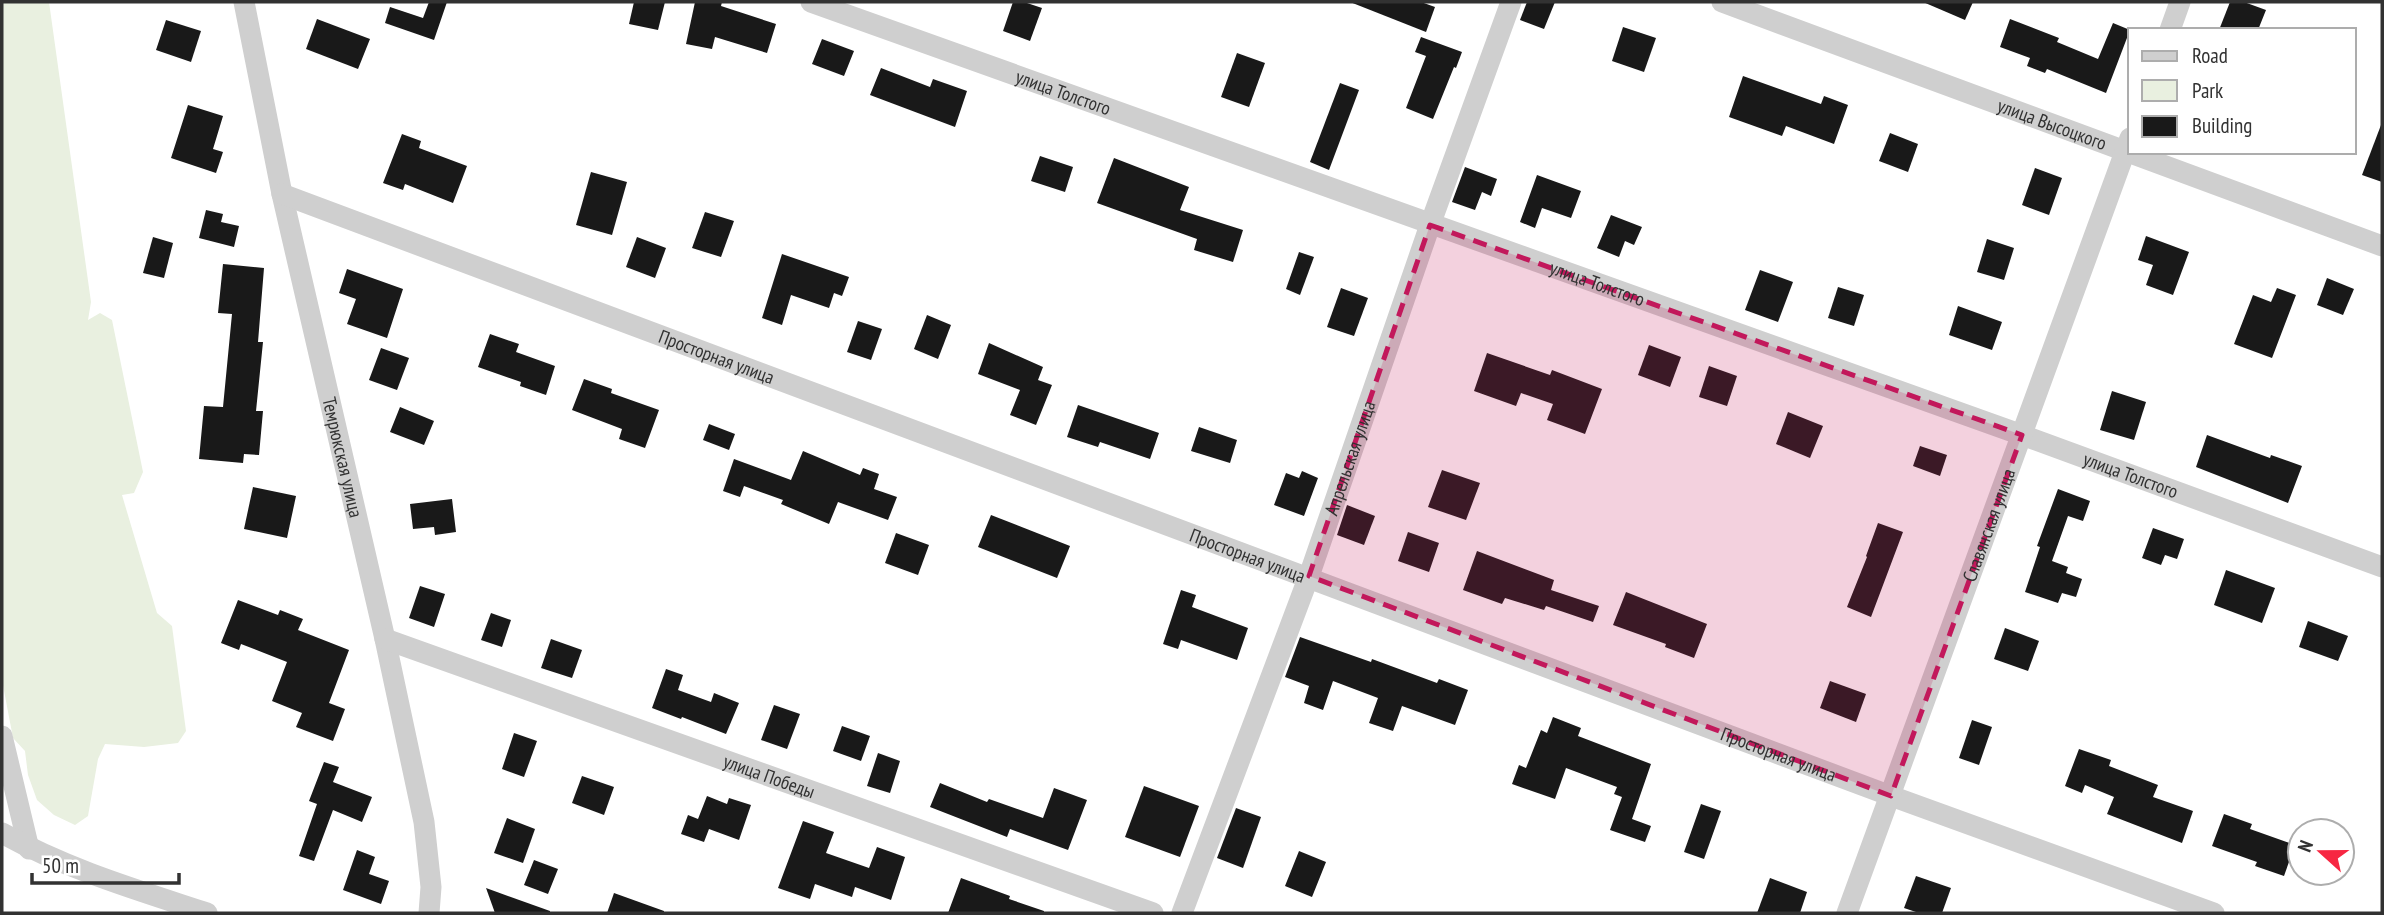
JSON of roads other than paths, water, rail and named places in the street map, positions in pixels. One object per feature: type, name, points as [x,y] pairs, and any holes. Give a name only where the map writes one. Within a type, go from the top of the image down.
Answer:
[{"type":"street","name":"Темрюкская улица","points":[[244,2],[282,194],[385,639],[424,822],[431,887],[429,913]]},
{"type":"street","name":"улица Толстого","points":[[811,2],[2022,435],[2382,567]]},
{"type":"street","name":"Апрельская улица","points":[[1182,913],[1309,576],[1430,225],[1511,2]]},
{"type":"street","name":"улица Высоцкого","points":[[1722,2],[2128,145]]},
{"type":"street","points":[[2171,28],[2180,2]]},
{"type":"street","name":"Славянская улица","points":[[1847,913],[2128,145]]},
{"type":"street","name":"улица Высоцкого","points":[[2151,154],[2382,246]]},
{"type":"street","name":"Просторная улица","points":[[282,194],[1309,576],[1891,796],[2214,913]]},
{"type":"street","name":"улица Победы","points":[[385,639],[1153,913]]},
{"type":"street","points":[[2,736],[29,849]]},
{"type":"street","points":[[2,833],[29,849],[79,869],[206,913]]}]
